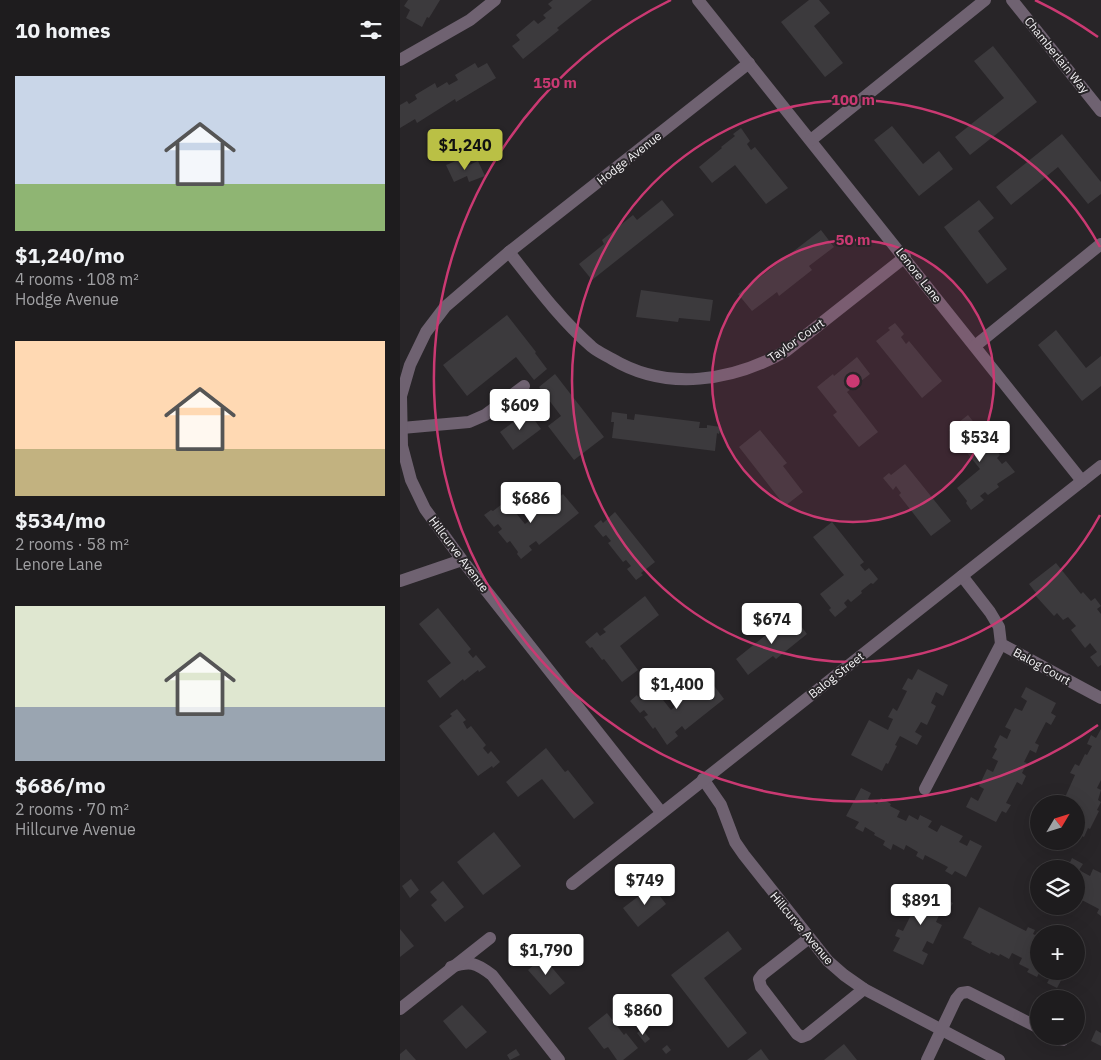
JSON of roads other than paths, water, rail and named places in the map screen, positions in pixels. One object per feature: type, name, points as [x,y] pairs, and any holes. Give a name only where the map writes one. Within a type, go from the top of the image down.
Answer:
[{"type":"street","points":[[400,60],[470,20],[495,0]]},
{"type":"street","name":"Lenore Lane","points":[[698,0],[1082,481]]},
{"type":"street","points":[[811,140],[986,0]]},
{"type":"street","name":"Chamberlain Way","points":[[1012,0],[1101,111]]},
{"type":"street","name":"Hodge Avenue","points":[[509,252],[749,63]]},
{"type":"street","points":[[975,346],[1101,244]]},
{"type":"street","name":"Taylor Court","points":[[509,252],[555,311],[594,348],[624,366],[652,376],[679,380],[712,378],[739,372],[766,362],[786,350],[905,258]]},
{"type":"street","name":"Hillcurve Avenue","points":[[509,252],[445,307],[426,332],[410,365],[401,396],[401,447],[411,480],[425,509],[462,560],[661,812]]},
{"type":"street","points":[[402,428],[469,422],[486,415],[524,386]]},
{"type":"street","name":"Balog Street","points":[[572,884],[1101,466]]},
{"type":"street","points":[[400,581],[462,560]]},
{"type":"street","name":"Balog Court","points":[[962,576],[990,612],[999,627],[1001,644],[1101,698]]},
{"type":"street","points":[[926,789],[1001,644]]},
{"type":"street","name":"Hillcurve Avenue","points":[[703,779],[721,805],[735,842],[828,961],[864,990],[941,1030],[984,1056],[999,1060]]},
{"type":"street","points":[[400,1009],[490,938]]},
{"type":"street","points":[[809,938],[763,974],[759,980],[761,987],[797,1034],[802,1037],[807,1035],[864,990]]},
{"type":"street","points":[[451,967],[466,963],[481,966],[492,975],[559,1060]]},
{"type":"street","points":[[927,1060],[956,998],[961,993],[968,992],[1030,1023]]}]
